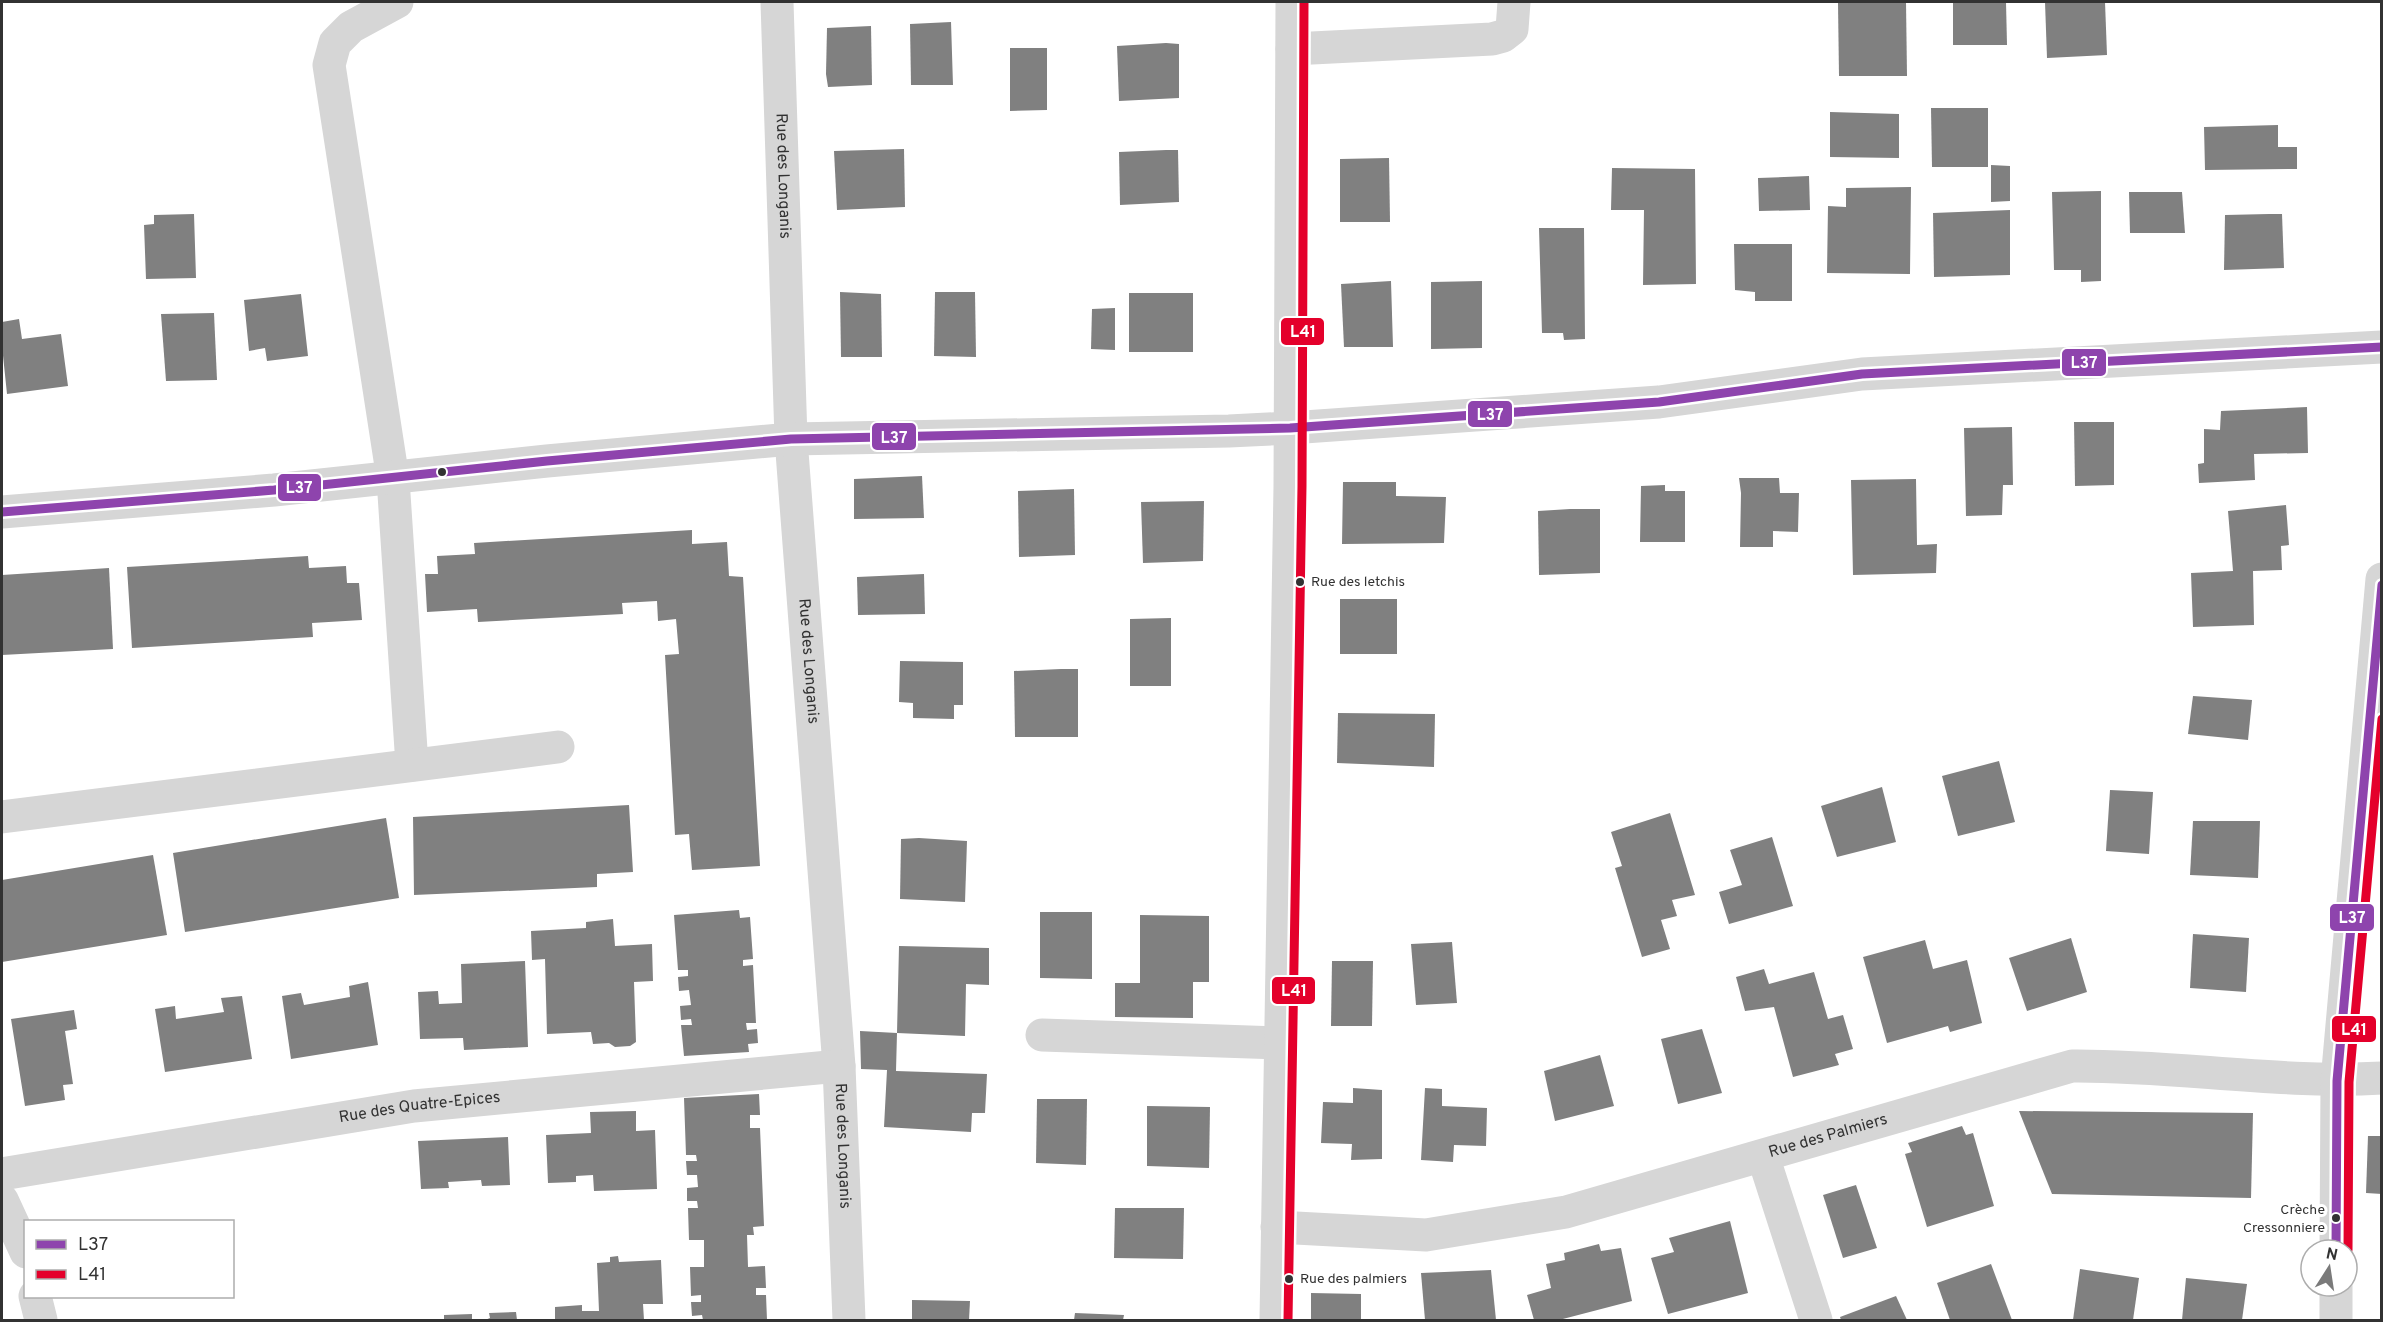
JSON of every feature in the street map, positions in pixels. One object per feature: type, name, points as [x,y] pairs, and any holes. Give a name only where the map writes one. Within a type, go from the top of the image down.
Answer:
[{"type":"street","points":[[397,2],[351,27],[335,44],[329,65],[393,479],[412,765]]},
{"type":"street","name":"Rue des Longanis","points":[[777,2],[791,439],[840,1066],[849,1320]]},
{"type":"street","points":[[1276,1320],[1290,428],[1292,2]]},
{"type":"street","points":[[1292,49],[1492,39],[1503,36],[1512,29],[1514,2]]},
{"type":"street","points":[[2,512],[393,479],[547,461],[791,439],[1206,432],[1290,428],[1659,402],[1862,374],[2382,348]]},
{"type":"street","points":[[2336,1238],[2337,1081],[2382,579]]},
{"type":"street","points":[[2,817],[558,747]]},
{"type":"street","points":[[1042,1035],[1281,1043]]},
{"type":"street","name":"Rue des Palmiers","points":[[1277,1227],[1426,1235],[1566,1212],[2072,1066],[2113,1065],[2337,1081],[2382,1078]]},
{"type":"street","name":"Rue des Quatre-Epices","points":[[2,1174],[414,1106],[840,1066]]},
{"type":"street","points":[[1763,1156],[1816,1320]]},
{"type":"street","points":[[2,1200],[24,1248]]},
{"type":"street","points":[[35,1298],[40,1320]]},
{"type":"street","points":[[2336,1298],[2336,1320]]},
{"type":"building","points":[[1906,2],[1907,76],[1839,76],[1838,3]]},
{"type":"building","points":[[1953,2],[2006,2],[2007,45],[1953,45]]},
{"type":"building","points":[[2045,2],[2105,2],[2107,55],[2047,58]]},
{"type":"building","points":[[951,22],[953,85],[911,85],[910,24]]},
{"type":"building","points":[[871,26],[872,85],[828,87],[827,28]]},
{"type":"building","points":[[1179,44],[1179,98],[1119,101],[1117,46]]},
{"type":"building","points":[[1010,48],[1047,48],[1047,110],[1010,111]]},
{"type":"building","points":[[1931,108],[1988,108],[1988,167],[1932,167]]},
{"type":"building","points":[[1830,112],[1899,114],[1899,158],[1830,157]]},
{"type":"building","points":[[2278,125],[2278,147],[2297,147],[2297,169],[2205,170],[2204,127]]},
{"type":"building","points":[[904,149],[905,207],[837,210],[834,151]]},
{"type":"building","points":[[1178,150],[1179,202],[1120,205],[1119,152]]},
{"type":"building","points":[[1389,158],[1390,222],[1340,222],[1340,159]]},
{"type":"building","points":[[1991,165],[2010,166],[2010,201],[1991,202]]},
{"type":"building","points":[[1612,168],[1695,169],[1696,284],[1643,285],[1644,210],[1611,210]]},
{"type":"building","points":[[1809,176],[1810,210],[1759,211],[1758,178]]},
{"type":"building","points":[[1911,187],[1910,274],[1827,273],[1828,206],[1846,207],[1846,188]]},
{"type":"building","points":[[2101,191],[2101,281],[2081,282],[2081,270],[2054,270],[2052,192]]},
{"type":"building","points":[[2129,192],[2182,192],[2185,233],[2130,233]]},
{"type":"building","points":[[2010,210],[2010,275],[1934,277],[1933,213]]},
{"type":"building","points":[[194,214],[196,278],[146,279],[144,225],[154,224],[154,215]]},
{"type":"building","points":[[2282,214],[2284,268],[2224,270],[2225,215]]},
{"type":"building","points":[[1539,228],[1584,228],[1585,339],[1564,340],[1563,333],[1542,333]]},
{"type":"building","points":[[1734,244],[1792,244],[1792,301],[1755,301],[1755,292],[1735,290]]},
{"type":"building","points":[[1391,281],[1393,347],[1344,347],[1341,284]]},
{"type":"building","points":[[1482,281],[1482,348],[1431,349],[1431,282]]},
{"type":"building","points":[[840,292],[881,294],[882,357],[841,357]]},
{"type":"building","points":[[935,292],[975,292],[976,357],[934,356]]},
{"type":"building","points":[[1129,293],[1193,293],[1193,352],[1129,352]]},
{"type":"building","points":[[301,294],[308,356],[267,361],[265,348],[249,351],[244,300]]},
{"type":"building","points":[[1115,308],[1115,350],[1091,349],[1092,309]]},
{"type":"building","points":[[214,313],[217,380],[166,381],[161,314]]},
{"type":"building","points":[[19,319],[22,339],[61,334],[68,386],[7,394],[2,322]]},
{"type":"building","points":[[2307,407],[2308,453],[2254,454],[2255,480],[2199,483],[2198,464],[2204,463],[2204,429],[2220,430],[2221,411]]},
{"type":"building","points":[[2074,422],[2114,422],[2114,485],[2075,486]]},
{"type":"building","points":[[2012,427],[2013,485],[2003,485],[2002,515],[1966,516],[1964,428]]},
{"type":"building","points":[[922,476],[924,518],[854,519],[854,479]]},
{"type":"building","points":[[1739,478],[1779,478],[1780,493],[1799,493],[1798,532],[1773,531],[1773,547],[1740,547]]},
{"type":"building","points":[[1916,479],[1917,545],[1937,544],[1936,573],[1853,575],[1851,480]]},
{"type":"building","points":[[1343,482],[1396,482],[1396,496],[1446,497],[1444,543],[1342,544]]},
{"type":"building","points":[[1665,485],[1665,491],[1685,491],[1685,542],[1640,542],[1641,486]]},
{"type":"building","points":[[1074,489],[1075,555],[1019,557],[1018,491]]},
{"type":"building","points":[[1204,501],[1203,561],[1143,563],[1141,502]]},
{"type":"building","points":[[2286,505],[2289,545],[2281,546],[2282,570],[2253,571],[2254,625],[2193,627],[2191,573],[2233,571],[2228,511]]},
{"type":"building","points":[[1600,509],[1600,573],[1539,575],[1538,511]]},
{"type":"building","points":[[692,530],[692,544],[727,542],[729,576],[743,577],[760,866],[692,870],[689,834],[675,835],[665,655],[679,654],[676,619],[658,621],[657,601],[622,603],[623,614],[478,622],[477,609],[427,612],[425,574],[438,574],[437,556],[475,554],[474,543]]},
{"type":"building","points":[[308,556],[309,568],[346,566],[347,583],[359,583],[362,620],[312,623],[313,637],[132,648],[127,567]]},
{"type":"building","points":[[109,568],[113,649],[2,655],[2,575]]},
{"type":"building","points":[[924,574],[925,614],[858,615],[857,577]]},
{"type":"building","points":[[1340,599],[1397,599],[1397,654],[1340,654]]},
{"type":"building","points":[[1171,618],[1171,686],[1130,686],[1130,619]]},
{"type":"building","points":[[900,661],[963,662],[963,705],[954,705],[954,719],[913,718],[913,703],[899,702]]},
{"type":"building","points":[[1078,669],[1078,737],[1015,737],[1014,671]]},
{"type":"building","points":[[2193,696],[2252,700],[2248,740],[2188,734]]},
{"type":"building","points":[[1338,713],[1435,714],[1434,767],[1337,763]]},
{"type":"building","points":[[1999,761],[2015,822],[1958,836],[1942,776]]},
{"type":"building","points":[[1882,787],[1896,842],[1837,857],[1821,806]]},
{"type":"building","points":[[2110,790],[2153,792],[2149,854],[2106,851]]},
{"type":"building","points":[[629,805],[633,872],[597,874],[597,887],[414,895],[413,817]]},
{"type":"building","points":[[1670,813],[1695,895],[1672,900],[1677,916],[1661,920],[1670,949],[1642,957],[1615,868],[1622,866],[1611,832]]},
{"type":"building","points":[[386,818],[399,898],[185,932],[173,853]]},
{"type":"building","points":[[2193,821],[2260,821],[2258,878],[2190,875]]},
{"type":"building","points":[[1772,837],[1793,906],[1729,924],[1719,892],[1742,885],[1730,850]]},
{"type":"building","points":[[901,839],[967,841],[965,902],[900,899]]},
{"type":"building","points":[[153,855],[167,935],[2,962],[2,880]]},
{"type":"building","points":[[739,910],[740,918],[750,917],[753,959],[743,960],[743,966],[753,965],[756,1023],[746,1023],[747,1030],[757,1029],[758,1043],[748,1044],[749,1052],[684,1056],[681,1025],[692,1025],[691,1019],[681,1020],[680,1006],[691,1005],[689,990],[679,991],[678,977],[688,976],[688,970],[678,970],[674,915]]},
{"type":"building","points":[[1040,912],[1092,912],[1092,979],[1040,978]]},
{"type":"building","points":[[1140,915],[1209,916],[1209,982],[1193,982],[1193,1018],[1115,1017],[1115,983],[1140,983]]},
{"type":"building","points":[[613,919],[615,946],[652,944],[653,981],[634,982],[636,1042],[630,1046],[615,1047],[609,1043],[593,1044],[591,1032],[547,1034],[545,959],[532,960],[531,931],[586,928],[586,922]]},
{"type":"building","points":[[2193,934],[2249,938],[2246,992],[2190,988]]},
{"type":"building","points":[[2071,938],[2087,992],[2027,1011],[2009,958]]},
{"type":"building","points":[[1925,940],[1933,969],[1967,960],[1982,1023],[1950,1032],[1948,1026],[1887,1043],[1863,957]]},
{"type":"building","points":[[1452,942],[1457,1003],[1416,1005],[1411,944]]},
{"type":"building","points":[[899,946],[989,948],[989,985],[966,984],[965,1036],[897,1033]]},
{"type":"building","points":[[525,961],[528,1047],[464,1050],[463,1038],[420,1039],[418,992],[438,991],[439,1004],[462,1003],[461,964]]},
{"type":"building","points":[[1332,961],[1373,961],[1372,1026],[1331,1026]]},
{"type":"building","points":[[1764,969],[1769,984],[1814,972],[1828,1019],[1843,1015],[1853,1049],[1835,1054],[1839,1065],[1793,1077],[1774,1007],[1745,1011],[1736,977]]},
{"type":"building","points":[[368,982],[378,1045],[291,1059],[282,996],[301,993],[304,1005],[350,997],[349,986]]},
{"type":"building","points":[[242,996],[252,1059],[165,1072],[155,1009],[175,1006],[176,1019],[224,1012],[221,998]]},
{"type":"building","points":[[74,1010],[77,1029],[65,1031],[73,1084],[63,1085],[65,1100],[25,1106],[11,1019]]},
{"type":"building","points":[[1702,1029],[1722,1093],[1678,1104],[1661,1039]]},
{"type":"building","points":[[860,1031],[897,1033],[896,1071],[987,1074],[985,1113],[972,1113],[971,1132],[884,1127],[887,1070],[861,1069]]},
{"type":"building","points":[[1600,1055],[1614,1106],[1555,1121],[1544,1071]]},
{"type":"building","points":[[1353,1088],[1382,1090],[1382,1159],[1351,1160],[1352,1144],[1321,1143],[1323,1102],[1353,1103]]},
{"type":"building","points":[[1425,1088],[1442,1089],[1442,1106],[1487,1108],[1486,1146],[1454,1145],[1453,1162],[1421,1160]]},
{"type":"building","points":[[759,1094],[760,1115],[750,1115],[750,1128],[760,1128],[764,1226],[753,1227],[754,1235],[747,1235],[748,1267],[765,1266],[766,1288],[756,1288],[756,1295],[766,1295],[767,1320],[703,1320],[702,1315],[692,1316],[691,1302],[701,1302],[701,1295],[691,1296],[690,1267],[704,1267],[704,1240],[689,1240],[688,1208],[698,1208],[697,1201],[687,1201],[687,1188],[698,1187],[697,1175],[687,1175],[686,1161],[697,1161],[696,1155],[686,1155],[684,1098]]},
{"type":"building","points":[[1037,1099],[1087,1099],[1086,1165],[1036,1163]]},
{"type":"building","points":[[1147,1106],[1210,1107],[1209,1168],[1147,1166]]},
{"type":"building","points":[[636,1111],[636,1131],[655,1130],[657,1189],[594,1191],[593,1175],[576,1176],[576,1182],[548,1183],[546,1135],[591,1133],[590,1112]]},
{"type":"building","points":[[2019,1111],[2253,1113],[2251,1198],[2052,1194]]},
{"type":"building","points":[[1962,1126],[1966,1135],[1973,1133],[1994,1206],[1927,1227],[1905,1154],[1912,1152],[1908,1143]]},
{"type":"building","points":[[2368,1136],[2382,1136],[2382,1194],[2366,1193]]},
{"type":"building","points":[[508,1137],[510,1185],[482,1186],[481,1180],[448,1182],[449,1188],[421,1189],[418,1141]]},
{"type":"building","points":[[1856,1185],[1877,1248],[1843,1258],[1823,1195]]},
{"type":"building","points":[[1115,1208],[1184,1208],[1183,1259],[1114,1258]]},
{"type":"building","points":[[1730,1221],[1748,1293],[1668,1314],[1651,1258],[1674,1252],[1669,1238]]},
{"type":"building","points":[[1599,1244],[1601,1251],[1621,1248],[1632,1301],[1559,1320],[1534,1320],[1527,1295],[1551,1288],[1546,1264],[1565,1260],[1564,1253]]},
{"type":"building","points":[[618,1256],[619,1262],[661,1260],[663,1304],[643,1304],[644,1320],[555,1320],[555,1307],[582,1305],[582,1311],[599,1311],[597,1263],[610,1262],[610,1257]]},
{"type":"building","points":[[1991,1264],[2012,1320],[1950,1320],[1937,1283]]},
{"type":"building","points":[[2080,1269],[2139,1278],[2133,1320],[2073,1320]]},
{"type":"building","points":[[1491,1270],[1496,1320],[1425,1320],[1421,1273]]},
{"type":"building","points":[[2186,1278],[2247,1284],[2242,1320],[2182,1320]]},
{"type":"building","points":[[1311,1293],[1361,1294],[1361,1320],[1311,1320]]},
{"type":"building","points":[[1896,1296],[1907,1320],[1841,1320],[1840,1317]]},
{"type":"building","points":[[912,1300],[970,1301],[969,1320],[912,1320]]},
{"type":"building","points":[[516,1312],[517,1320],[485,1320],[490,1318],[489,1313]]},
{"type":"building","points":[[1075,1313],[1124,1315],[1123,1320],[1074,1320]]},
{"type":"building","points":[[472,1314],[472,1320],[444,1320],[444,1315]]},
{"type":"transit line","name":"L41","points":[[1288,1320],[1302,486],[1304,2]]},
{"type":"transit line","name":"L37","points":[[2,512],[274,490],[547,461],[791,439],[1290,428],[1659,402],[1862,374],[2382,347]]},
{"type":"transit line","name":"L37","points":[[2336,1238],[2337,1081],[2382,585]]},
{"type":"transit line","name":"L41","points":[[2348,1238],[2349,1082],[2382,719]]},
{"type":"place","name":"Rue des letchis","points":[[1300,582]]},
{"type":"place","name":"Crèche Cressonniere","points":[[2336,1218]]},
{"type":"place","name":"Rue des palmiers","points":[[1289,1279]]}]
